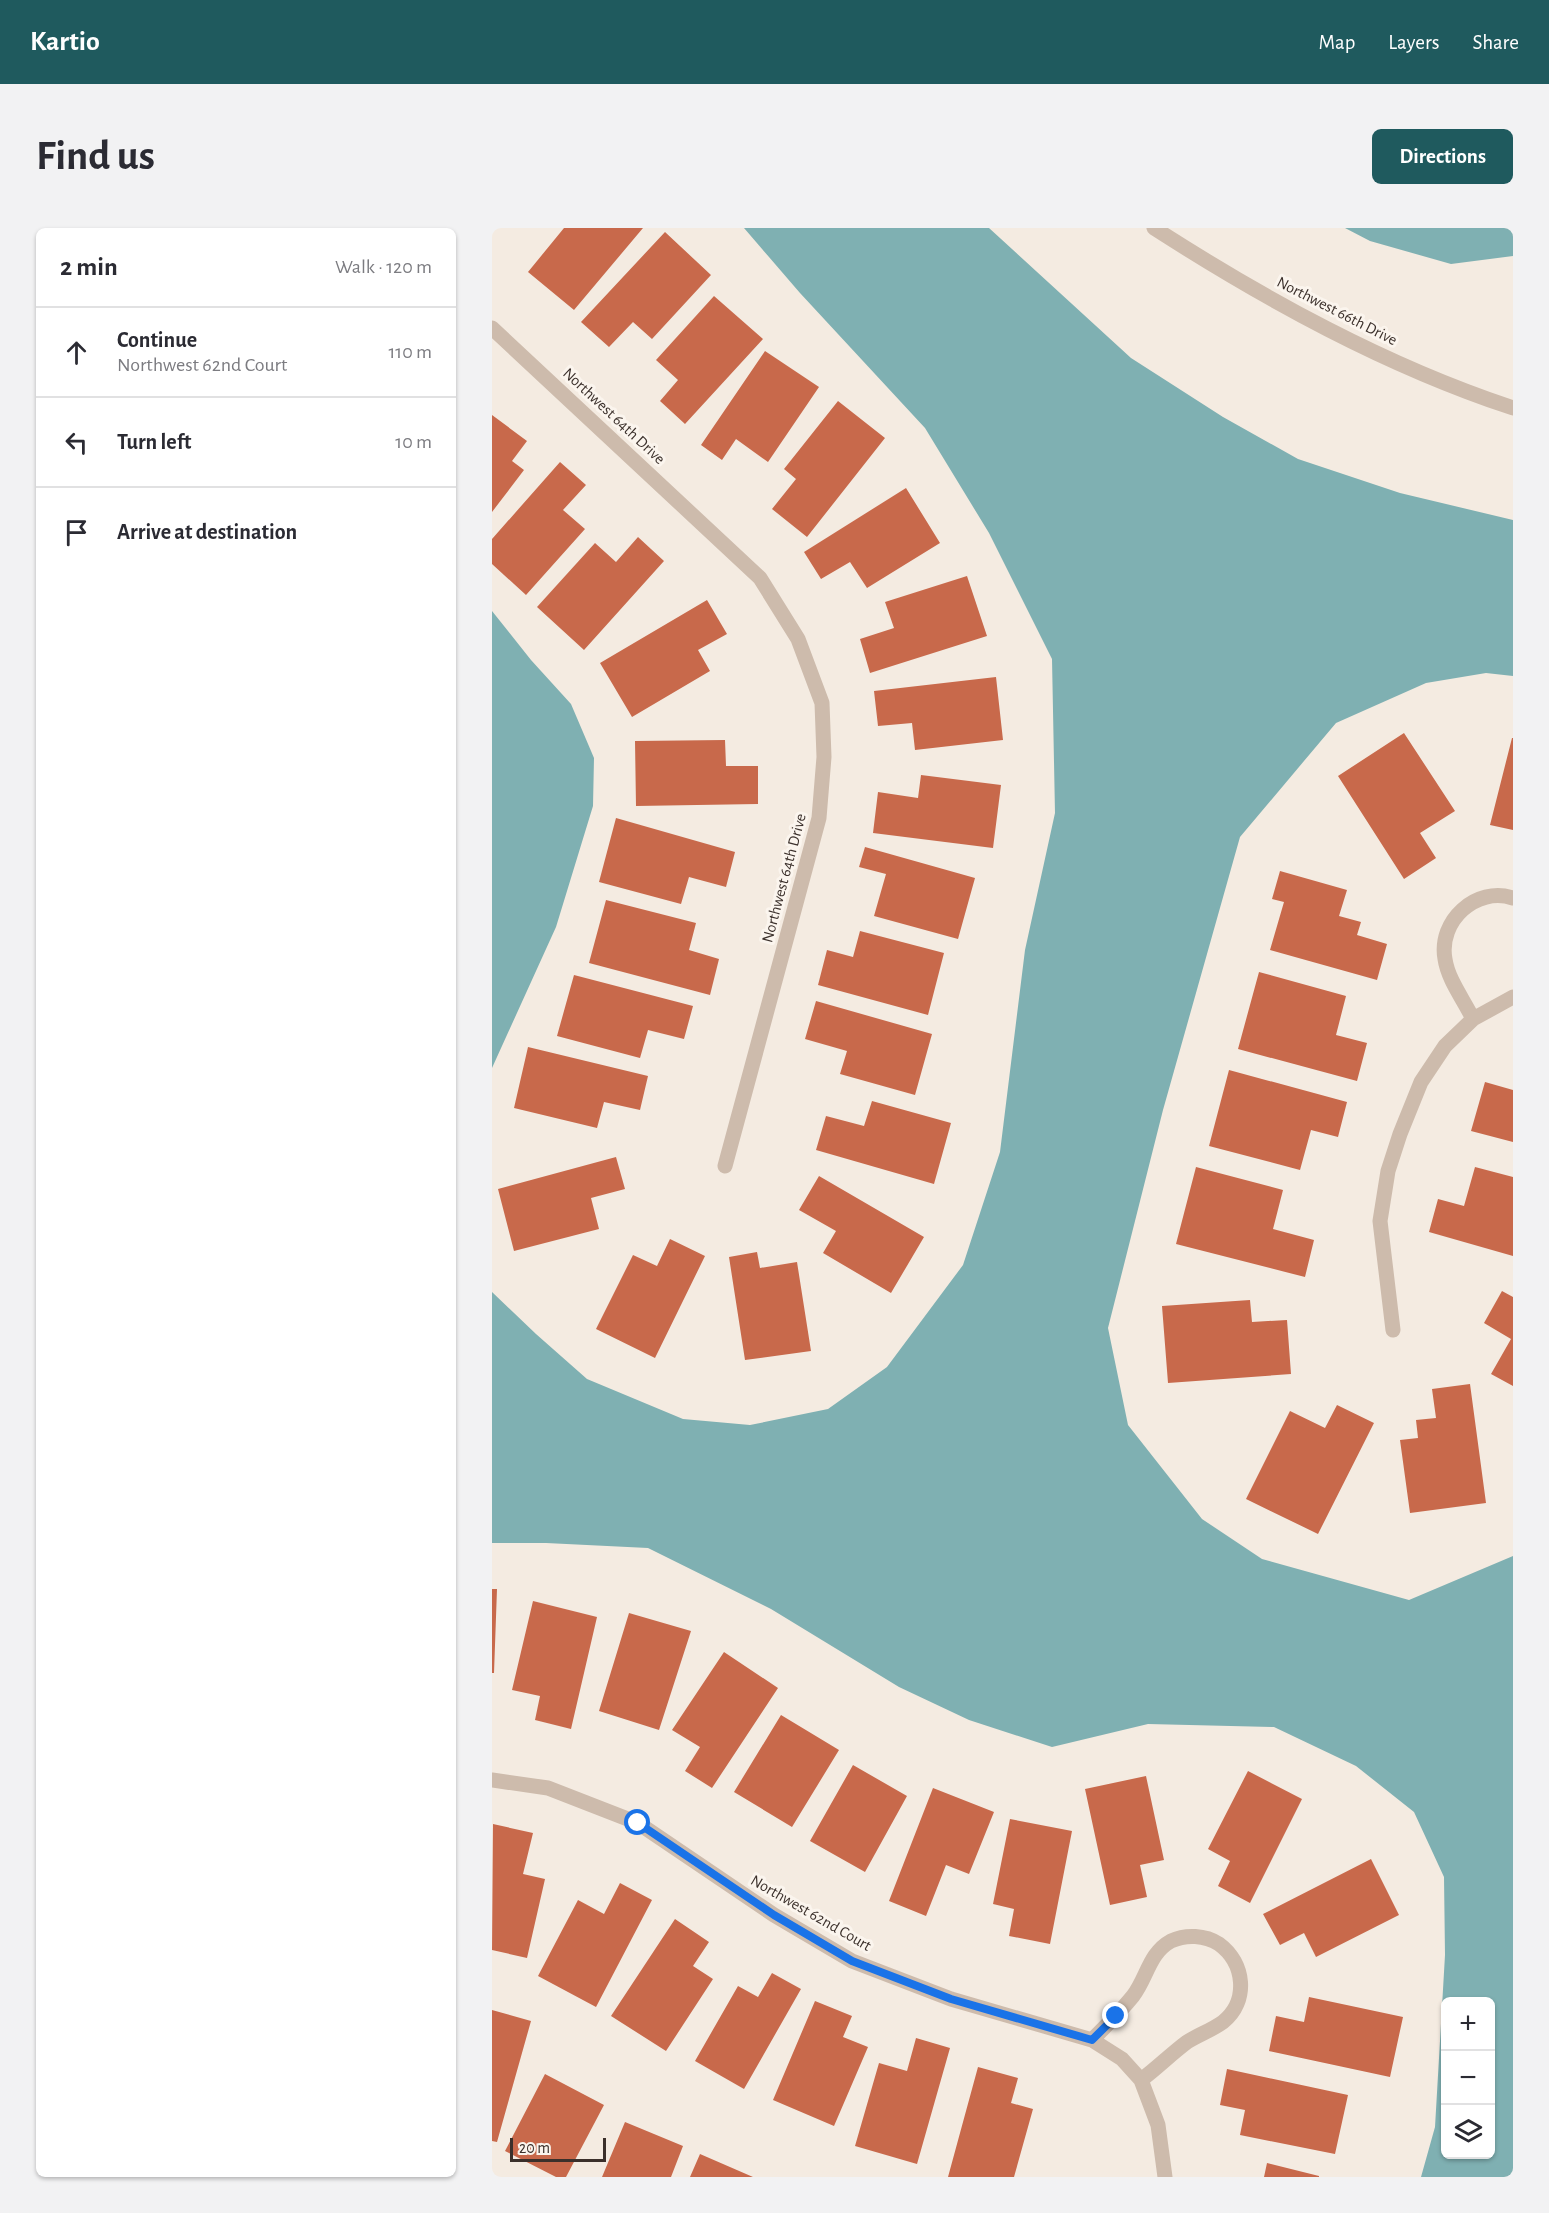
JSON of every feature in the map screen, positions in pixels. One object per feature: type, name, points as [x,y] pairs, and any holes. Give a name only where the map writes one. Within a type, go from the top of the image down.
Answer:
[{"type":"street","name":"Northwest 66th Drive","points":[[1154,228],[1221,271],[1349,340],[1470,394],[1513,408]]},
{"type":"street","name":"Northwest 64th Drive","points":[[492,328],[760,578],[798,639],[822,703],[824,757],[819,818],[725,1166]]},
{"type":"street","points":[[1473,1019],[1450,976],[1445,959],[1445,942],[1450,926],[1460,912],[1473,902],[1491,896],[1513,898]]},
{"type":"street","points":[[1393,1330],[1380,1221],[1388,1171],[1400,1134],[1421,1082],[1445,1046],[1473,1019],[1513,997]]},
{"type":"street","name":"Northwest 62nd Court","points":[[492,1780],[548,1788],[638,1823],[774,1915],[852,1961],[951,1999],[1092,2040],[1122,2059],[1142,2080]]},
{"type":"street","points":[[1092,2040],[1134,1994],[1146,1975],[1150,1961],[1171,1941],[1185,1936],[1200,1936],[1214,1941],[1227,1950],[1237,1964],[1241,1980],[1240,1996],[1233,2011],[1222,2023],[1188,2042],[1142,2080],[1158,2125],[1165,2177]]},
{"type":"water","points":[[744,228],[989,228],[1131,358],[1223,417],[1298,459],[1400,493],[1513,520],[1513,676],[1486,673],[1426,683],[1336,723],[1240,837],[1163,1110],[1108,1328],[1128,1425],[1202,1519],[1262,1559],[1409,1600],[1513,1556],[1513,2177],[1421,2177],[1435,2127],[1441,2024],[1441,2159],[1495,2159],[1495,1997],[1443,1997],[1445,1955],[1444,1877],[1414,1812],[1356,1766],[1274,1727],[1148,1724],[1052,1747],[969,1720],[899,1687],[771,1609],[648,1548],[492,1543],[492,1292],[587,1379],[683,1419],[750,1425],[828,1409],[887,1367],[963,1265],[1000,1152],[1025,950],[1055,813],[1052,659],[989,533],[925,428],[800,293]]},
{"type":"water","points":[[1345,228],[1513,228],[1513,256],[1451,264],[1370,241]]},
{"type":"water","points":[[492,611],[531,660],[571,704],[594,758],[593,806],[556,927],[492,1068]]},
{"type":"building","points":[[564,228],[643,228],[574,310],[528,272]]},
{"type":"building","points":[[665,232],[711,275],[652,339],[633,322],[609,347],[581,322]]},
{"type":"building","points":[[714,296],[763,339],[685,424],[660,401],[678,380],[656,360]]},
{"type":"building","points":[[765,351],[819,387],[768,462],[736,439],[722,460],[701,445]]},
{"type":"building","points":[[838,401],[885,438],[807,537],[772,509],[796,479],[784,469]]},
{"type":"building","points":[[492,415],[527,441],[512,461],[524,470],[492,512]]},
{"type":"building","points":[[560,462],[586,485],[563,510],[585,529],[526,595],[492,564],[492,539]]},
{"type":"building","points":[[906,488],[940,543],[867,588],[850,562],[821,579],[804,552]]},
{"type":"building","points":[[638,537],[664,561],[584,650],[537,607],[595,543],[616,562]]},
{"type":"building","points":[[967,576],[987,636],[870,673],[860,639],[894,628],[885,602]]},
{"type":"building","points":[[707,600],[727,634],[698,650],[710,671],[632,717],[600,663]]},
{"type":"building","points":[[996,677],[1003,740],[915,750],[912,723],[878,726],[874,691]]},
{"type":"building","points":[[1404,733],[1455,811],[1420,833],[1436,858],[1404,879],[1338,776]]},
{"type":"building","points":[[1513,738],[1513,830],[1490,825]]},
{"type":"building","points":[[725,740],[726,766],[758,766],[758,804],[636,806],[635,741]]},
{"type":"building","points":[[921,775],[1001,785],[993,848],[873,833],[878,792],[918,798]]},
{"type":"building","points":[[616,818],[735,852],[726,887],[689,877],[681,904],[599,882]]},
{"type":"building","points":[[865,847],[975,878],[958,939],[874,916],[886,874],[859,867]]},
{"type":"building","points":[[1280,871],[1347,890],[1339,916],[1361,922],[1357,935],[1387,944],[1377,980],[1270,950],[1284,902],[1272,899]]},
{"type":"building","points":[[606,900],[696,923],[689,950],[719,959],[710,995],[589,963]]},
{"type":"building","points":[[860,931],[944,953],[928,1015],[818,985],[827,950],[853,957]]},
{"type":"building","points":[[1259,972],[1346,996],[1336,1035],[1367,1043],[1357,1081],[1238,1049]]},
{"type":"building","points":[[574,975],[693,1006],[684,1039],[648,1030],[640,1058],[557,1036]]},
{"type":"building","points":[[816,1001],[932,1034],[915,1095],[840,1074],[847,1051],[805,1039]]},
{"type":"building","points":[[528,1047],[648,1076],[640,1110],[604,1102],[597,1128],[514,1108]]},
{"type":"building","points":[[1229,1070],[1347,1102],[1338,1137],[1311,1130],[1300,1170],[1209,1146]]},
{"type":"building","points":[[1485,1082],[1513,1090],[1513,1142],[1471,1131]]},
{"type":"building","points":[[872,1101],[951,1123],[934,1184],[816,1150],[826,1116],[864,1126]]},
{"type":"building","points":[[616,1157],[625,1189],[591,1198],[599,1229],[514,1251],[498,1189]]},
{"type":"building","points":[[1196,1167],[1283,1190],[1273,1229],[1314,1240],[1305,1277],[1176,1244]]},
{"type":"building","points":[[1475,1167],[1513,1177],[1513,1256],[1429,1232],[1438,1199],[1464,1206]]},
{"type":"building","points":[[819,1176],[924,1237],[891,1293],[823,1253],[836,1231],[799,1210]]},
{"type":"building","points":[[670,1239],[705,1256],[655,1358],[596,1329],[633,1255],[657,1266]]},
{"type":"building","points":[[757,1252],[760,1268],[797,1262],[811,1351],[745,1360],[729,1257]]},
{"type":"building","points":[[1502,1291],[1513,1297],[1513,1386],[1491,1374],[1511,1339],[1484,1323]]},
{"type":"building","points":[[1250,1300],[1252,1322],[1287,1320],[1291,1374],[1168,1383],[1162,1306]]},
{"type":"building","points":[[1470,1384],[1486,1503],[1410,1513],[1400,1440],[1418,1438],[1416,1420],[1436,1418],[1432,1389]]},
{"type":"building","points":[[1337,1405],[1374,1423],[1318,1534],[1246,1499],[1290,1411],[1325,1428]]},
{"type":"building","points":[[492,1589],[497,1589],[494,1673],[492,1673]]},
{"type":"building","points":[[533,1601],[597,1617],[571,1729],[535,1720],[540,1696],[512,1690]]},
{"type":"building","points":[[629,1613],[691,1631],[659,1730],[599,1711]]},
{"type":"building","points":[[724,1652],[778,1688],[712,1788],[685,1771],[700,1747],[672,1730]]},
{"type":"building","points":[[781,1715],[839,1750],[792,1827],[734,1792]]},
{"type":"building","points":[[853,1765],[907,1796],[865,1872],[810,1841]]},
{"type":"building","points":[[1248,1771],[1302,1799],[1250,1903],[1218,1886],[1230,1861],[1208,1849]]},
{"type":"building","points":[[1146,1776],[1164,1860],[1140,1865],[1147,1897],[1110,1905],[1085,1789]]},
{"type":"building","points":[[933,1788],[994,1812],[969,1874],[946,1865],[926,1916],[889,1901]]},
{"type":"building","points":[[1010,1819],[1072,1831],[1050,1944],[1009,1936],[1014,1909],[993,1904]]},
{"type":"building","points":[[493,1824],[533,1833],[523,1874],[545,1879],[527,1958],[492,1950]]},
{"type":"building","points":[[1371,1859],[1399,1915],[1316,1957],[1304,1933],[1280,1945],[1263,1914]]},
{"type":"building","points":[[620,1883],[652,1900],[596,2007],[538,1976],[578,1900],[604,1914]]},
{"type":"building","points":[[675,1919],[709,1942],[693,1966],[713,1979],[666,2051],[611,2016]]},
{"type":"building","points":[[772,1973],[801,1989],[744,2089],[695,2061],[738,1986],[758,1997]]},
{"type":"building","points":[[1309,1997],[1403,2017],[1390,2077],[1269,2051],[1276,2016],[1304,2022]]},
{"type":"building","points":[[815,2001],[852,2016],[843,2037],[868,2047],[834,2126],[773,2100]]},
{"type":"building","points":[[492,2010],[531,2021],[497,2142],[492,2141]]},
{"type":"building","points":[[916,2038],[950,2048],[917,2164],[855,2146],[879,2063],[907,2071]]},
{"type":"building","points":[[978,2067],[1018,2078],[1011,2103],[1033,2109],[1014,2177],[948,2177]]},
{"type":"building","points":[[1227,2069],[1348,2095],[1335,2154],[1240,2135],[1245,2110],[1220,2105]]},
{"type":"building","points":[[545,2074],[604,2105],[566,2177],[556,2177],[505,2151]]},
{"type":"building","points":[[625,2122],[683,2146],[671,2177],[602,2177]]},
{"type":"building","points":[[700,2154],[753,2177],[690,2177]]},
{"type":"building","points":[[1267,2163],[1319,2176],[1319,2177],[1264,2177]]},
{"type":"route","points":[[638,1823],[774,1915],[852,1961],[951,1999],[1092,2040],[1116,2016]]}]
